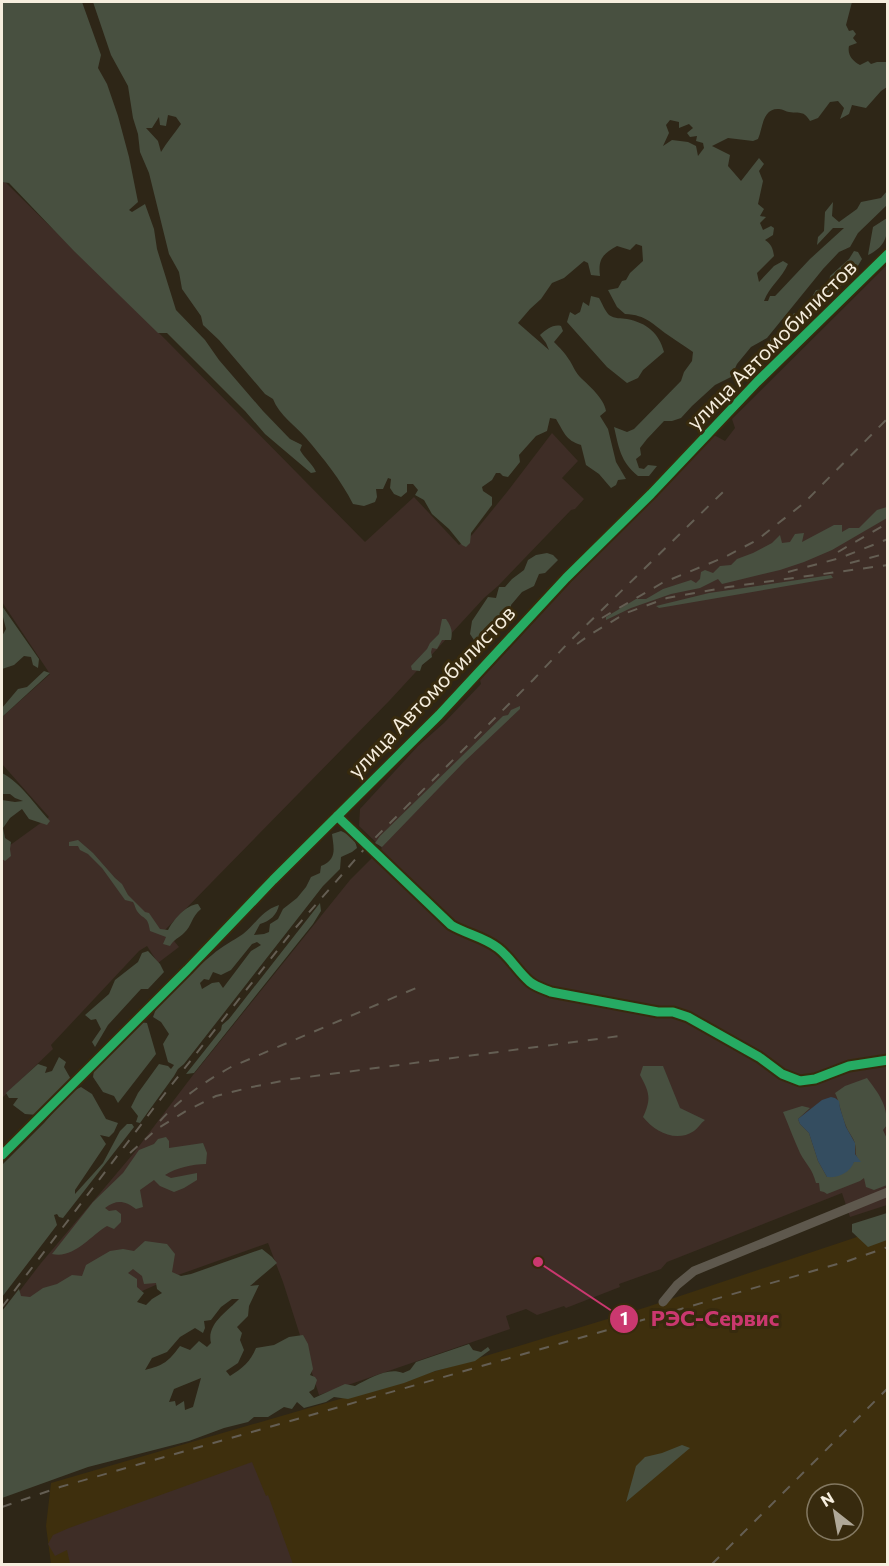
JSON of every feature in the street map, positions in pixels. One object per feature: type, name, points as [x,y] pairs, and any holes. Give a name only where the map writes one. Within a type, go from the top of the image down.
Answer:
[{"type":"street","name":"улица Автомобилистов","points":[[2,1155],[187,970],[273,880],[440,715],[566,578],[646,499],[758,382],[888,254]]},
{"type":"street","points":[[337,816],[451,925],[463,933],[496,946],[505,953],[528,981],[539,987],[551,992],[658,1012],[673,1012],[688,1017],[759,1057],[782,1074],[800,1081],[822,1077],[849,1066],[888,1060]]},
{"type":"street","points":[[663,1302],[677,1285],[694,1271],[888,1192]]},
{"type":"shaded area","points":[[2,179],[165,339],[365,542],[414,497],[459,545],[472,535],[552,433],[578,461],[562,478],[584,499],[484,598],[390,700],[165,930],[179,947],[158,963],[147,946],[139,951],[51,1045],[53,1049],[2,1098],[2,851],[49,817],[2,764],[2,717],[50,674],[2,602]]},
{"type":"shaded area","points":[[887,265],[887,1205],[850,1217],[842,1193],[667,1262],[661,1269],[619,1284],[620,1287],[566,1308],[564,1306],[537,1315],[526,1309],[506,1316],[510,1329],[319,1395],[283,1282],[268,1243],[178,1275],[122,1300],[2,1314],[41,1263],[133,1154],[193,1075],[350,880],[382,848],[359,826],[360,809],[418,746],[444,723],[481,684],[480,680],[571,582],[714,435],[725,441],[735,428],[732,419]]},
{"type":"shaded area","points":[[887,1225],[887,1564],[51,1564],[46,1526],[51,1483],[647,1307]]},
{"type":"shaded area","points":[[252,1462],[266,1496],[268,1495],[293,1564],[70,1564],[67,1550],[55,1556],[48,1544],[53,1535],[69,1528]]},
{"type":"green space","points":[[2,2],[82,2],[101,55],[98,68],[107,84],[129,157],[138,202],[129,210],[132,212],[145,204],[176,310],[205,340],[219,360],[263,411],[290,439],[302,445],[300,450],[316,472],[311,473],[265,434],[167,333],[158,333],[74,251],[9,183],[2,182]]},
{"type":"green space","points":[[93,2],[852,2],[846,25],[849,31],[853,30],[856,34],[853,38],[857,43],[849,46],[850,55],[860,65],[868,61],[871,64],[887,62],[887,87],[866,108],[852,105],[849,114],[840,119],[844,108],[838,101],[830,102],[818,118],[810,121],[801,113],[773,110],[766,115],[758,139],[753,141],[728,138],[712,146],[730,155],[728,166],[741,181],[759,158],[764,164],[759,171],[763,181],[758,204],[764,209],[760,216],[766,217],[760,223],[763,230],[771,226],[774,228],[773,235],[765,240],[771,246],[774,256],[757,273],[759,282],[774,266],[783,261],[788,264],[764,301],[768,301],[770,296],[775,296],[844,228],[833,228],[817,245],[818,237],[824,231],[825,212],[833,202],[832,216],[839,222],[857,209],[861,202],[881,198],[887,191],[887,205],[858,233],[850,247],[839,252],[823,269],[767,338],[751,347],[737,364],[731,377],[715,385],[681,418],[664,421],[647,439],[640,448],[641,455],[636,459],[639,468],[644,469],[648,465],[657,466],[649,476],[638,476],[627,465],[621,454],[614,427],[627,432],[634,429],[681,381],[692,361],[693,352],[649,321],[639,316],[625,314],[617,307],[608,290],[618,288],[622,281],[626,280],[643,261],[642,246],[636,244],[630,250],[617,246],[608,252],[602,258],[600,276],[591,275],[588,263],[584,261],[564,278],[552,283],[541,299],[518,323],[549,350],[540,335],[547,329],[561,326],[563,331],[554,342],[605,406],[606,411],[600,416],[608,429],[616,462],[626,479],[618,480],[611,488],[599,474],[586,465],[581,445],[568,438],[556,419],[550,418],[547,431],[536,436],[519,455],[520,462],[508,477],[496,473],[492,480],[482,487],[483,491],[492,497],[492,505],[471,533],[470,543],[466,547],[432,514],[424,500],[415,495],[418,490],[413,484],[407,484],[407,492],[401,497],[394,494],[390,488],[391,479],[388,478],[383,489],[376,489],[375,502],[364,506],[353,504],[325,461],[302,433],[283,415],[273,399],[265,394],[219,340],[203,325],[201,316],[182,289],[179,272],[169,254],[149,173],[140,152],[128,86],[111,55]],"holes":[[[168,115],[176,117],[181,124],[161,152],[158,141],[146,128],[152,128],[159,117],[160,125],[166,126]],[[670,120],[679,122],[679,128],[689,124],[693,128],[687,133],[690,137],[697,136],[696,141],[703,143],[704,148],[698,156],[696,146],[688,142],[672,140],[663,146],[669,133],[666,125]]]},
{"type":"green space","points":[[887,218],[885,240],[879,248],[868,255],[873,227]]},
{"type":"green space","points":[[854,251],[858,252],[862,259],[858,266],[842,285],[815,307],[809,302],[816,290],[828,289],[830,276],[849,259]]},
{"type":"green space","points":[[591,296],[599,298],[609,315],[641,323],[659,339],[664,352],[643,370],[638,378],[627,383],[607,367],[567,322],[570,312],[575,315],[580,312],[583,302],[589,306]]},
{"type":"green space","points":[[794,313],[801,314],[802,323],[780,343],[769,344],[771,337],[781,333]]},
{"type":"green space","points":[[887,507],[887,518],[832,550],[804,562],[722,584],[718,579],[700,588],[671,594],[631,608],[606,620],[606,617],[636,599],[646,599],[663,589],[691,580],[696,583],[700,579],[701,572],[705,570],[713,573],[720,566],[731,565],[737,559],[772,543],[780,535],[782,543],[790,542],[795,534],[804,533],[802,542],[834,525],[842,525],[842,532],[849,528],[859,528],[877,510]]},
{"type":"green space","points":[[547,553],[558,560],[545,573],[539,574],[534,586],[522,592],[511,605],[511,611],[495,620],[495,628],[485,632],[483,640],[476,643],[470,634],[472,621],[488,597],[496,598],[499,587],[505,587],[524,570],[528,560],[536,555]]},
{"type":"green space","points":[[831,575],[833,578],[659,608],[656,606],[709,593]]},
{"type":"green space","points":[[2,606],[39,659],[38,668],[33,665],[31,657],[24,656],[14,665],[2,669],[2,636],[6,629]]},
{"type":"green space","points":[[442,619],[446,619],[450,626],[451,640],[442,640],[437,649],[432,648],[432,657],[422,665],[420,671],[412,670],[411,666],[439,634]]},
{"type":"green space","points":[[44,671],[50,673],[2,717],[2,708],[18,689],[27,687]]},
{"type":"green space","points":[[520,706],[520,709],[465,761],[382,847],[375,843],[503,716]]},
{"type":"green space","points":[[2,773],[22,788],[50,821],[47,825],[29,819],[22,809],[10,818],[3,828],[5,838],[11,842],[11,856],[5,861],[2,859],[2,800],[23,801],[10,794],[2,794]]},
{"type":"green space","points":[[341,831],[347,834],[353,839],[357,848],[341,857],[340,869],[323,886],[178,1069],[140,1123],[136,1122],[138,1116],[131,1107],[138,1093],[159,1064],[171,1069],[174,1065],[168,1062],[163,1044],[169,1034],[161,1022],[153,1017],[157,1006],[216,952],[243,934],[263,914],[279,905],[275,915],[260,924],[254,935],[269,932],[270,924],[278,919],[283,909],[297,898],[311,877],[320,873],[321,866],[332,857],[334,849],[332,834]],"holes":[[[257,942],[261,945],[251,951],[223,988],[219,982],[202,989],[200,983],[204,979],[209,980],[213,972],[221,975],[231,970],[252,944]]]},
{"type":"green space","points":[[78,840],[122,884],[128,895],[145,912],[149,913],[160,929],[168,930],[181,913],[198,904],[201,909],[187,930],[170,946],[163,944],[166,937],[150,931],[147,920],[139,914],[133,902],[125,900],[102,868],[78,846],[69,846],[69,842]]},
{"type":"green space","points":[[320,903],[321,911],[313,924],[194,1073],[186,1074],[221,1030],[222,1025]]},
{"type":"green space","points":[[148,951],[164,972],[148,989],[141,989],[108,1025],[95,1047],[92,1042],[101,1029],[96,1019],[91,1020],[85,1015],[109,994],[115,980],[138,962],[142,953]]},
{"type":"green space","points":[[139,1022],[147,1023],[156,1054],[118,1103],[114,1096],[103,1092],[93,1077],[94,1070]]},
{"type":"green space","points":[[59,1057],[66,1062],[64,1067],[72,1081],[37,1115],[25,1114],[13,1105],[18,1098],[9,1098],[6,1093],[38,1064],[47,1067],[45,1073],[52,1071]]},
{"type":"green space","points":[[643,1066],[663,1066],[680,1108],[705,1120],[694,1131],[673,1136],[660,1131],[643,1117],[648,1100],[640,1075]]},
{"type":"green space","points":[[867,1078],[879,1094],[886,1111],[887,1125],[883,1130],[887,1139],[887,1185],[874,1190],[866,1187],[864,1178],[827,1194],[820,1191],[819,1183],[816,1183],[800,1153],[783,1112],[802,1106],[810,1108],[798,1119],[809,1133],[818,1161],[827,1177],[854,1162],[860,1162],[835,1093],[845,1086]]},
{"type":"green space","points":[[81,1087],[92,1094],[106,1119],[118,1123],[109,1137],[100,1135],[106,1144],[75,1190],[75,1194],[103,1163],[120,1131],[127,1124],[132,1124],[134,1127],[63,1218],[57,1214],[54,1215],[57,1225],[2,1297],[2,1165],[71,1092]]},
{"type":"green space","points":[[166,1137],[169,1141],[169,1148],[203,1143],[207,1153],[206,1164],[184,1167],[165,1175],[171,1178],[197,1173],[197,1180],[174,1192],[160,1186],[154,1180],[140,1190],[143,1207],[136,1209],[121,1202],[113,1203],[105,1208],[109,1211],[116,1210],[121,1214],[121,1222],[114,1229],[107,1226],[75,1250],[60,1255],[52,1254],[93,1202],[123,1173],[139,1150]]},
{"type":"green space","points":[[887,1213],[887,1240],[868,1247],[852,1232],[852,1224]]},
{"type":"green space","points":[[145,1241],[167,1244],[175,1254],[172,1272],[181,1276],[262,1249],[277,1263],[250,1286],[259,1285],[249,1306],[248,1316],[237,1327],[242,1333],[240,1340],[244,1350],[238,1363],[226,1371],[230,1376],[246,1364],[256,1348],[274,1345],[289,1337],[303,1335],[308,1344],[313,1369],[310,1375],[317,1380],[314,1389],[309,1392],[314,1398],[345,1384],[355,1386],[384,1373],[403,1373],[410,1370],[416,1362],[469,1344],[473,1350],[481,1352],[488,1347],[490,1350],[475,1361],[435,1371],[404,1383],[348,1399],[334,1397],[326,1402],[304,1408],[297,1402],[292,1409],[284,1407],[268,1417],[254,1417],[248,1422],[189,1441],[88,1467],[2,1498],[2,1311],[19,1289],[21,1296],[30,1297],[43,1288],[57,1284],[72,1275],[82,1276],[86,1265],[110,1251],[123,1249],[134,1251]],"holes":[[[133,1269],[142,1276],[144,1284],[156,1283],[157,1289],[162,1293],[146,1305],[137,1302],[144,1293],[137,1287],[137,1279],[128,1273]],[[232,1299],[239,1299],[215,1324],[210,1336],[211,1343],[207,1347],[199,1341],[190,1350],[180,1346],[165,1362],[145,1370],[152,1358],[167,1352],[180,1337],[195,1328],[203,1333],[204,1321],[211,1320],[221,1307]],[[201,1378],[193,1407],[185,1410],[184,1401],[176,1406],[175,1401],[169,1402],[174,1389]]]},
{"type":"green space","points":[[682,1445],[690,1448],[626,1502],[636,1466],[645,1457]]},
{"type":"water","points":[[831,1097],[839,1101],[846,1127],[855,1143],[855,1154],[861,1162],[854,1162],[843,1174],[827,1177],[818,1161],[809,1133],[798,1119],[822,1100]]},
{"type":"railway","points":[[602,618],[662,583],[725,557],[757,540],[804,503],[888,418]]},
{"type":"railway","points":[[2,1307],[291,933],[367,846],[568,643],[724,491]]},
{"type":"railway","points":[[838,552],[888,523]]},
{"type":"railway","points":[[788,572],[840,558],[888,539]]},
{"type":"railway","points":[[850,563],[888,553]]},
{"type":"railway","points":[[577,644],[626,613],[667,598],[728,587],[888,565]]},
{"type":"railway","points":[[160,1121],[193,1091],[231,1067],[416,988]]},
{"type":"railway","points":[[130,1153],[157,1129],[186,1111],[216,1096],[252,1087],[292,1079],[620,1036]]},
{"type":"railway","points":[[2,1507],[60,1487],[848,1261],[888,1247]]},
{"type":"railway","points":[[712,1564],[888,1388]]},
{"type":"cycle path","points":[[2,1155],[439,715],[566,578],[651,494],[757,382],[888,254]]},
{"type":"cycle path","points":[[337,816],[451,925],[498,948],[537,987],[551,992],[658,1012],[673,1012],[688,1017],[759,1057],[782,1074],[800,1081],[815,1079],[849,1066],[888,1060]]},
{"type":"place","name":"РЭС-Сервис","points":[[538,1262]]}]
